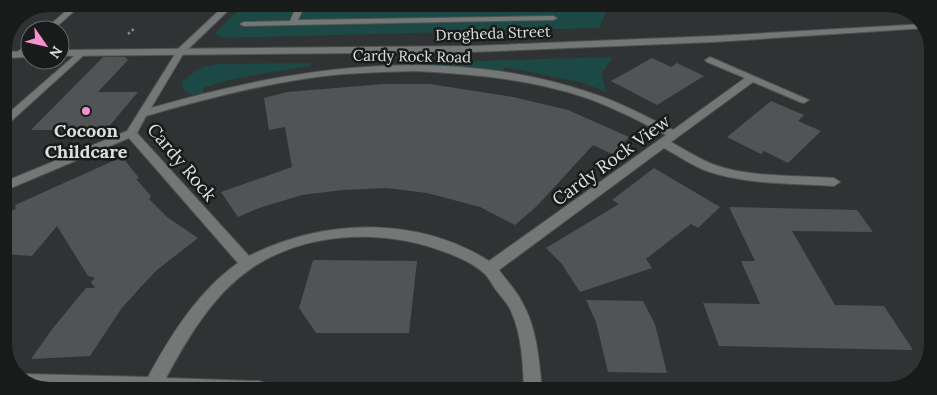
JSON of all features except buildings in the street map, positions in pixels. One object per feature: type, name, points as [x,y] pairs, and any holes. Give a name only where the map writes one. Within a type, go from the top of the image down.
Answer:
[{"type":"street","name":"Cardy Rock","points":[[222,12],[181,51],[131,133],[247,264]]},
{"type":"street","points":[[293,22],[298,12]]},
{"type":"street","points":[[244,24],[553,18]]},
{"type":"street","name":"Drogheda Street","points":[[70,53],[470,48],[714,39],[917,27]]},
{"type":"street","points":[[13,114],[81,53]]},
{"type":"street","points":[[13,54],[20,54]]},
{"type":"street","points":[[710,60],[804,100]]},
{"type":"street","name":"Cardy Rock Road","points":[[143,114],[247,85],[332,71],[390,68],[464,70],[499,74],[578,92],[621,108],[675,134]]},
{"type":"street","name":"Cardy Rock View","points":[[489,269],[752,78]]},
{"type":"street","points":[[13,183],[131,133]]},
{"type":"street","points":[[664,143],[714,169],[736,174],[834,182]]},
{"type":"street","points":[[156,382],[181,337],[219,288],[247,264],[294,242],[336,232],[378,231],[420,238],[444,246],[461,252],[489,269],[517,307],[530,351],[533,382]]},
{"type":"shaded area","points":[[237,12],[606,12],[600,28],[222,38],[214,33]]},
{"type":"shaded area","points":[[613,57],[602,73],[606,92],[583,83],[505,67],[502,72],[407,63]]},
{"type":"shaded area","points":[[311,63],[310,66],[229,80],[203,88],[204,92],[193,95],[184,91],[182,81],[200,68],[217,64]]},
{"type":"place","name":"Cocoon Childcare","points":[[86,111]]}]
